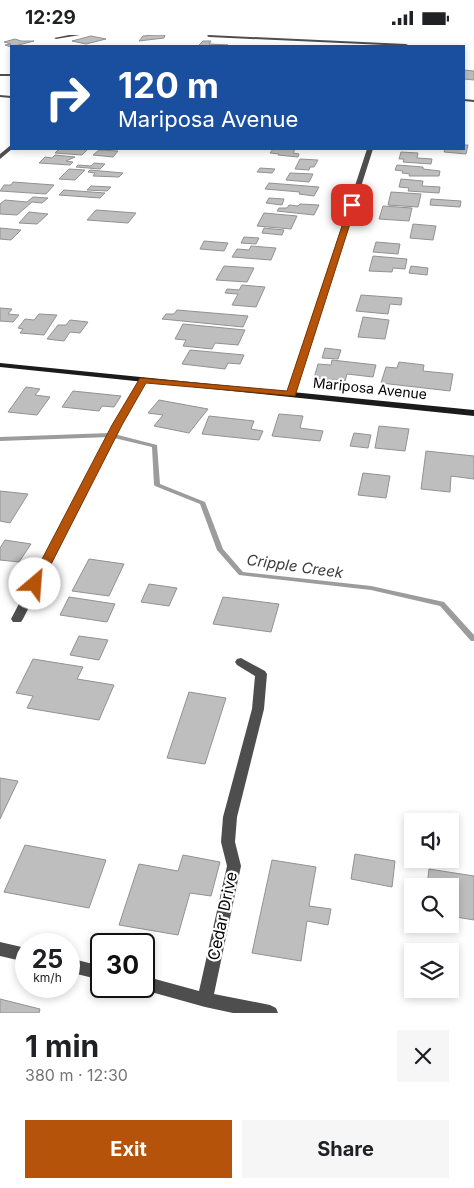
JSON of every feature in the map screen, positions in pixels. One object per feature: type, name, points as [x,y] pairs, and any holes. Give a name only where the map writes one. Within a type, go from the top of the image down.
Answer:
[{"type":"street","points":[[56,38],[78,35]]},
{"type":"street","points":[[209,36],[328,44],[406,45]]},
{"type":"street","points":[[0,157],[10,148]]},
{"type":"street","points":[[291,394],[370,150]]},
{"type":"street","name":"Mariposa Avenue","points":[[0,365],[474,413]]},
{"type":"street","points":[[17,619],[117,425],[144,380]]},
{"type":"street","name":"Cedar Drive","points":[[205,1000],[234,866],[228,842],[230,817],[258,709],[260,691],[261,674],[241,661]]},
{"type":"street","points":[[0,949],[15,952]]},
{"type":"street","points":[[155,986],[205,1000],[270,1013]]},
{"type":"building","points":[[165,35],[164,38],[139,41],[143,36]]},
{"type":"building","points":[[91,36],[106,39],[86,44],[72,41]]},
{"type":"building","points":[[15,39],[34,41],[10,45],[10,47],[5,45],[11,44],[4,42]]},
{"type":"building","points":[[203,41],[211,41],[209,44],[228,45],[199,45]]},
{"type":"building","points":[[465,70],[474,71],[474,80],[465,79]]},
{"type":"building","points":[[465,145],[468,145],[466,154],[444,152],[445,150],[465,150]]},
{"type":"building","points":[[58,150],[87,150],[82,155],[55,153]]},
{"type":"building","points":[[99,150],[118,151],[113,157],[93,155]]},
{"type":"building","points":[[272,150],[294,150],[293,153],[299,154],[298,157],[270,153]]},
{"type":"building","points":[[401,152],[418,153],[417,158],[432,159],[431,164],[403,162],[404,159],[399,159]]},
{"type":"building","points":[[55,155],[75,157],[66,161],[73,162],[70,165],[39,163],[45,157],[52,158]]},
{"type":"building","points":[[300,159],[318,160],[314,167],[310,167],[309,170],[295,169]]},
{"type":"building","points":[[94,163],[105,164],[100,169],[76,167],[78,165],[91,166]]},
{"type":"building","points":[[397,165],[423,167],[423,169],[440,171],[439,176],[409,176],[410,174],[395,170]]},
{"type":"building","points":[[260,168],[275,169],[272,173],[257,172]]},
{"type":"building","points":[[69,169],[85,170],[75,180],[59,179]]},
{"type":"building","points":[[90,170],[123,173],[119,177],[93,176],[95,173],[88,172]]},
{"type":"building","points":[[290,173],[313,174],[309,182],[286,180]]},
{"type":"building","points":[[401,179],[423,181],[422,186],[440,187],[439,193],[408,191],[409,188],[399,187]]},
{"type":"building","points":[[13,182],[54,185],[46,194],[0,191],[4,185],[11,185]]},
{"type":"building","points":[[269,183],[319,187],[314,196],[299,194],[300,192],[265,189]]},
{"type":"building","points":[[91,186],[111,187],[107,191],[87,190]]},
{"type":"building","points":[[64,190],[105,193],[100,198],[59,195]]},
{"type":"building","points":[[391,192],[421,194],[418,207],[388,205]]},
{"type":"building","points":[[33,197],[48,198],[42,203],[32,202],[17,215],[0,214],[0,204],[5,200],[27,202]]},
{"type":"building","points":[[269,198],[284,199],[282,205],[266,203]]},
{"type":"building","points":[[431,199],[461,201],[460,207],[430,205]]},
{"type":"building","points":[[300,204],[319,205],[314,215],[277,211],[279,208],[287,208],[289,205],[298,206]]},
{"type":"building","points":[[383,206],[412,208],[409,221],[379,219]]},
{"type":"building","points":[[96,210],[136,213],[128,223],[87,220]]},
{"type":"building","points":[[29,212],[48,214],[37,224],[19,223]]},
{"type":"building","points":[[264,213],[297,216],[291,229],[257,226]]},
{"type":"building","points":[[413,224],[436,226],[433,240],[410,238]]},
{"type":"building","points":[[0,228],[21,230],[11,240],[0,239]]},
{"type":"building","points":[[264,228],[284,230],[282,235],[262,233]]},
{"type":"building","points":[[244,237],[259,238],[256,244],[241,243]]},
{"type":"building","points":[[204,241],[228,243],[224,251],[200,249]]},
{"type":"building","points":[[376,242],[400,244],[398,254],[373,252]]},
{"type":"building","points":[[251,246],[276,248],[271,260],[232,257],[237,249],[249,250]]},
{"type":"building","points":[[373,256],[407,259],[405,269],[393,268],[392,272],[369,271]]},
{"type":"building","points":[[224,266],[254,268],[247,282],[216,280]]},
{"type":"building","points":[[411,266],[428,268],[427,275],[409,273]]},
{"type":"building","points":[[242,285],[265,287],[256,307],[232,305],[238,294],[225,293],[227,289],[239,290]]},
{"type":"building","points":[[361,295],[402,298],[401,305],[390,304],[388,314],[356,311]]},
{"type":"building","points":[[0,308],[12,309],[8,314],[19,315],[13,322],[0,321]]},
{"type":"building","points":[[177,310],[248,316],[243,327],[162,319],[166,314],[174,314]]},
{"type":"building","points":[[39,314],[57,315],[44,335],[20,333],[23,329],[18,328],[25,319],[34,320]]},
{"type":"building","points":[[363,317],[389,320],[385,339],[358,337]]},
{"type":"building","points":[[70,320],[88,322],[80,333],[70,332],[64,341],[47,339],[58,325],[66,325]]},
{"type":"building","points":[[183,324],[245,330],[238,345],[215,343],[212,349],[183,346],[186,340],[175,339]]},
{"type":"building","points":[[325,348],[341,350],[338,359],[322,358]]},
{"type":"building","points":[[190,350],[244,355],[240,364],[228,363],[225,369],[182,364]]},
{"type":"building","points":[[332,360],[376,365],[373,377],[347,374],[345,381],[314,378],[318,364],[331,365]]},
{"type":"building","points":[[399,362],[424,365],[423,371],[453,374],[450,391],[381,383],[386,367],[397,368]]},
{"type":"building","points":[[26,387],[40,389],[35,395],[50,397],[37,415],[8,412]]},
{"type":"building","points":[[73,391],[121,396],[114,407],[102,406],[99,411],[62,407]]},
{"type":"building","points":[[159,400],[208,409],[189,433],[154,426],[163,415],[148,413]]},
{"type":"building","points":[[279,414],[303,416],[300,428],[323,431],[320,441],[272,436]]},
{"type":"building","points":[[209,416],[254,421],[251,429],[263,431],[259,440],[202,434]]},
{"type":"building","points":[[379,426],[409,429],[405,451],[375,448]]},
{"type":"building","points":[[354,433],[371,435],[368,448],[350,446]]},
{"type":"building","points":[[426,451],[474,456],[474,479],[451,476],[450,492],[421,489]]},
{"type":"building","points":[[363,473],[390,476],[386,498],[358,495]]},
{"type":"building","points":[[0,491],[28,494],[10,523],[0,521]]},
{"type":"building","points":[[5,540],[31,544],[19,562],[0,560],[0,548]]},
{"type":"building","points":[[89,559],[124,564],[109,596],[72,591]]},
{"type":"building","points":[[149,584],[177,588],[169,606],[141,602]]},
{"type":"building","points":[[69,597],[115,604],[107,622],[60,615]]},
{"type":"building","points":[[223,597],[279,604],[271,632],[213,624]]},
{"type":"building","points":[[79,636],[108,640],[99,660],[70,655]]},
{"type":"building","points":[[33,659],[83,667],[77,679],[114,685],[99,720],[27,708],[33,696],[16,693]]},
{"type":"building","points":[[189,692],[226,698],[205,764],[167,758]]},
{"type":"building","points":[[0,778],[18,781],[0,819]]},
{"type":"building","points":[[25,845],[106,860],[89,908],[4,892]]},
{"type":"building","points":[[355,854],[395,861],[392,887],[351,879]]},
{"type":"building","points":[[183,855],[220,862],[211,896],[190,893],[178,935],[119,925],[139,864],[178,871]]},
{"type":"building","points":[[272,860],[316,867],[309,906],[331,909],[328,925],[307,921],[301,961],[252,953]]},
{"type":"building","points":[[429,869],[474,876],[474,920],[459,918],[459,878],[428,878]]},
{"type":"building","points":[[0,999],[40,1009],[39,1013],[0,1013]]},
{"type":"waterway","name":"Cripple Creek","points":[[0,439],[110,435],[155,446],[157,485],[203,503],[220,550],[241,574],[371,588],[442,604],[474,639]]},
{"type":"route","points":[[35,584],[117,425],[144,380],[291,394],[352,205]]}]
